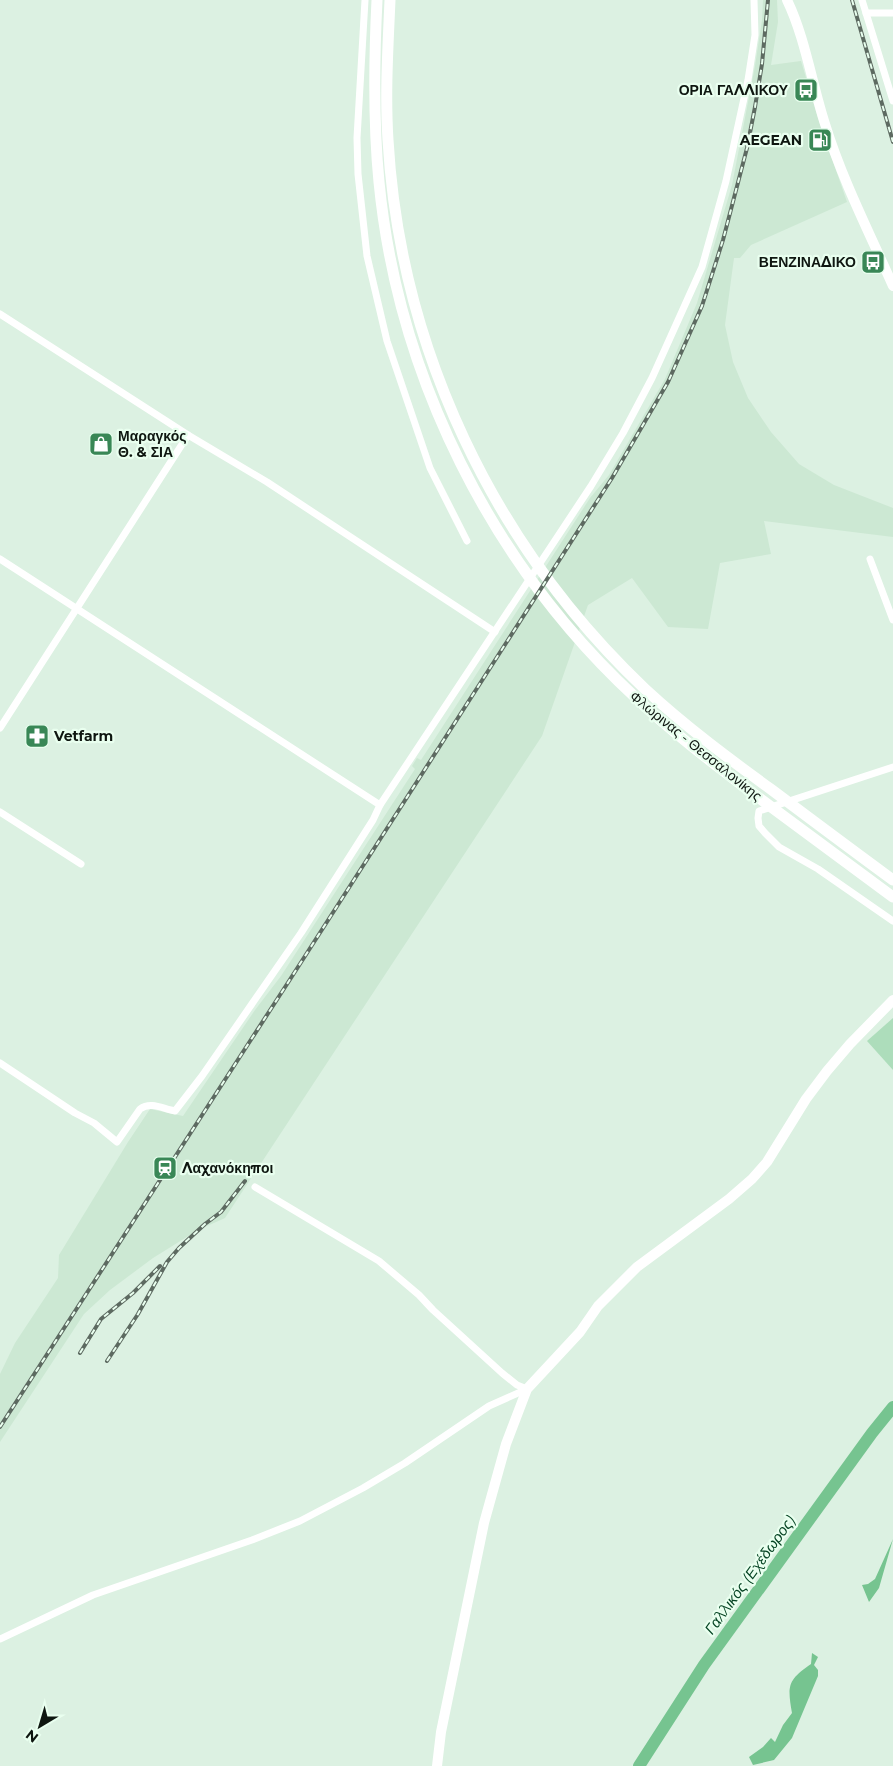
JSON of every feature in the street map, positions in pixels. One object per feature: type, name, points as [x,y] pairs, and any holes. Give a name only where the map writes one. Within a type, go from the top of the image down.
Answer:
[{"type":"main road","name":"Φλώρινας - Θεσσαλονίκης","points":[[377,0],[374,99],[379,184],[392,269],[407,327],[429,392],[454,450],[475,491],[524,571],[574,634],[603,666],[648,710],[768,805],[893,897]]},
{"type":"main road","name":"Φλώρινας - Θεσσαλονίκης","points":[[390,0],[387,100],[388,141],[395,208],[405,266],[415,307],[441,387],[465,443],[485,483],[533,558],[582,624],[613,657],[680,720],[893,880]]},
{"type":"street","points":[[365,0],[357,138],[358,174],[368,256],[387,341],[427,459],[467,541]]},
{"type":"street","points":[[0,1063],[104,1130],[115,1142],[119,1141],[135,1115],[145,1105],[152,1104],[175,1111],[202,1076],[301,933],[380,806],[623,433],[652,378],[702,267],[726,181],[746,89],[755,35],[754,0]]},
{"type":"street","points":[[787,0],[797,24],[824,123],[833,148],[893,286]]},
{"type":"street","points":[[862,0],[893,101]]},
{"type":"street","points":[[866,13],[893,13]]},
{"type":"street","points":[[0,314],[188,435],[267,482],[495,632]]},
{"type":"street","points":[[0,728],[188,435]]},
{"type":"street","points":[[0,559],[380,806]]},
{"type":"street","points":[[870,559],[893,620]]},
{"type":"street","points":[[893,767],[759,811],[758,818],[760,826],[765,833],[779,847],[818,869],[893,921]]},
{"type":"street","points":[[0,812],[81,864]]},
{"type":"street","points":[[437,1766],[446,1706],[484,1523],[506,1444],[527,1389],[580,1332],[598,1306],[637,1267],[752,1179],[767,1162],[806,1099],[826,1071],[893,1000]]},
{"type":"street","points":[[255,1187],[379,1261],[407,1284],[502,1374],[517,1385],[527,1389]]},
{"type":"street","points":[[0,1639],[93,1595],[252,1540],[300,1520],[363,1488],[405,1463],[489,1406],[527,1389]]},
{"type":"shaded area","points":[[763,0],[777,0],[778,22],[771,65],[801,61],[818,118],[847,202],[751,245],[740,258],[734,258],[725,325],[733,362],[748,398],[771,432],[799,464],[834,485],[893,508],[893,537],[764,521],[771,554],[720,563],[708,629],[668,627],[632,578],[588,605],[542,736],[225,1218],[198,1230],[153,1258],[110,1290],[84,1314],[0,1442],[0,1374],[15,1343],[58,1278],[59,1255],[128,1142],[150,1109],[183,1116],[255,1010],[281,976],[415,769],[412,766],[417,758],[421,760],[590,498],[609,475],[665,379],[697,303],[732,185],[755,66]]},
{"type":"shaded area","points":[[893,1018],[893,1070],[867,1041]]},
{"type":"shaded area","points":[[893,1539],[879,1588],[869,1602],[862,1585],[868,1584],[875,1579]]},
{"type":"shaded area","points":[[812,1653],[818,1657],[814,1665],[818,1670],[818,1676],[792,1738],[774,1760],[753,1765],[749,1757],[763,1747],[771,1738],[775,1742],[783,1725],[792,1713],[791,1684],[798,1674],[811,1664]]},
{"type":"waterway","name":"Γαλλικός (Εχέδωρος)","points":[[639,1766],[704,1665],[872,1433],[893,1407]]},
{"type":"railway","points":[[0,1427],[612,478],[668,382],[702,306],[723,240],[747,148],[755,107],[762,64],[768,0]]},
{"type":"railway","points":[[852,0],[893,142]]},
{"type":"railway","points":[[107,1361],[138,1314],[167,1262],[179,1248],[221,1212],[245,1181]]},
{"type":"railway","points":[[80,1353],[101,1319],[133,1293],[160,1266]]},
{"type":"place","name":"ΟΡΙΑ ΓΑΛΛΙΚΟΥ","points":[[806,90]]},
{"type":"place","name":"AEGEAN","points":[[820,140]]},
{"type":"place","name":"ΒΕΝΖΙΝΑΔΙΚΟ","points":[[873,262]]},
{"type":"place","name":"Μαραγκός Θ. & ΣΙΑ","points":[[101,444]]},
{"type":"place","name":"Vetfarm","points":[[37,736]]},
{"type":"place","name":"Λαχανόκηποι","points":[[165,1168]]}]
